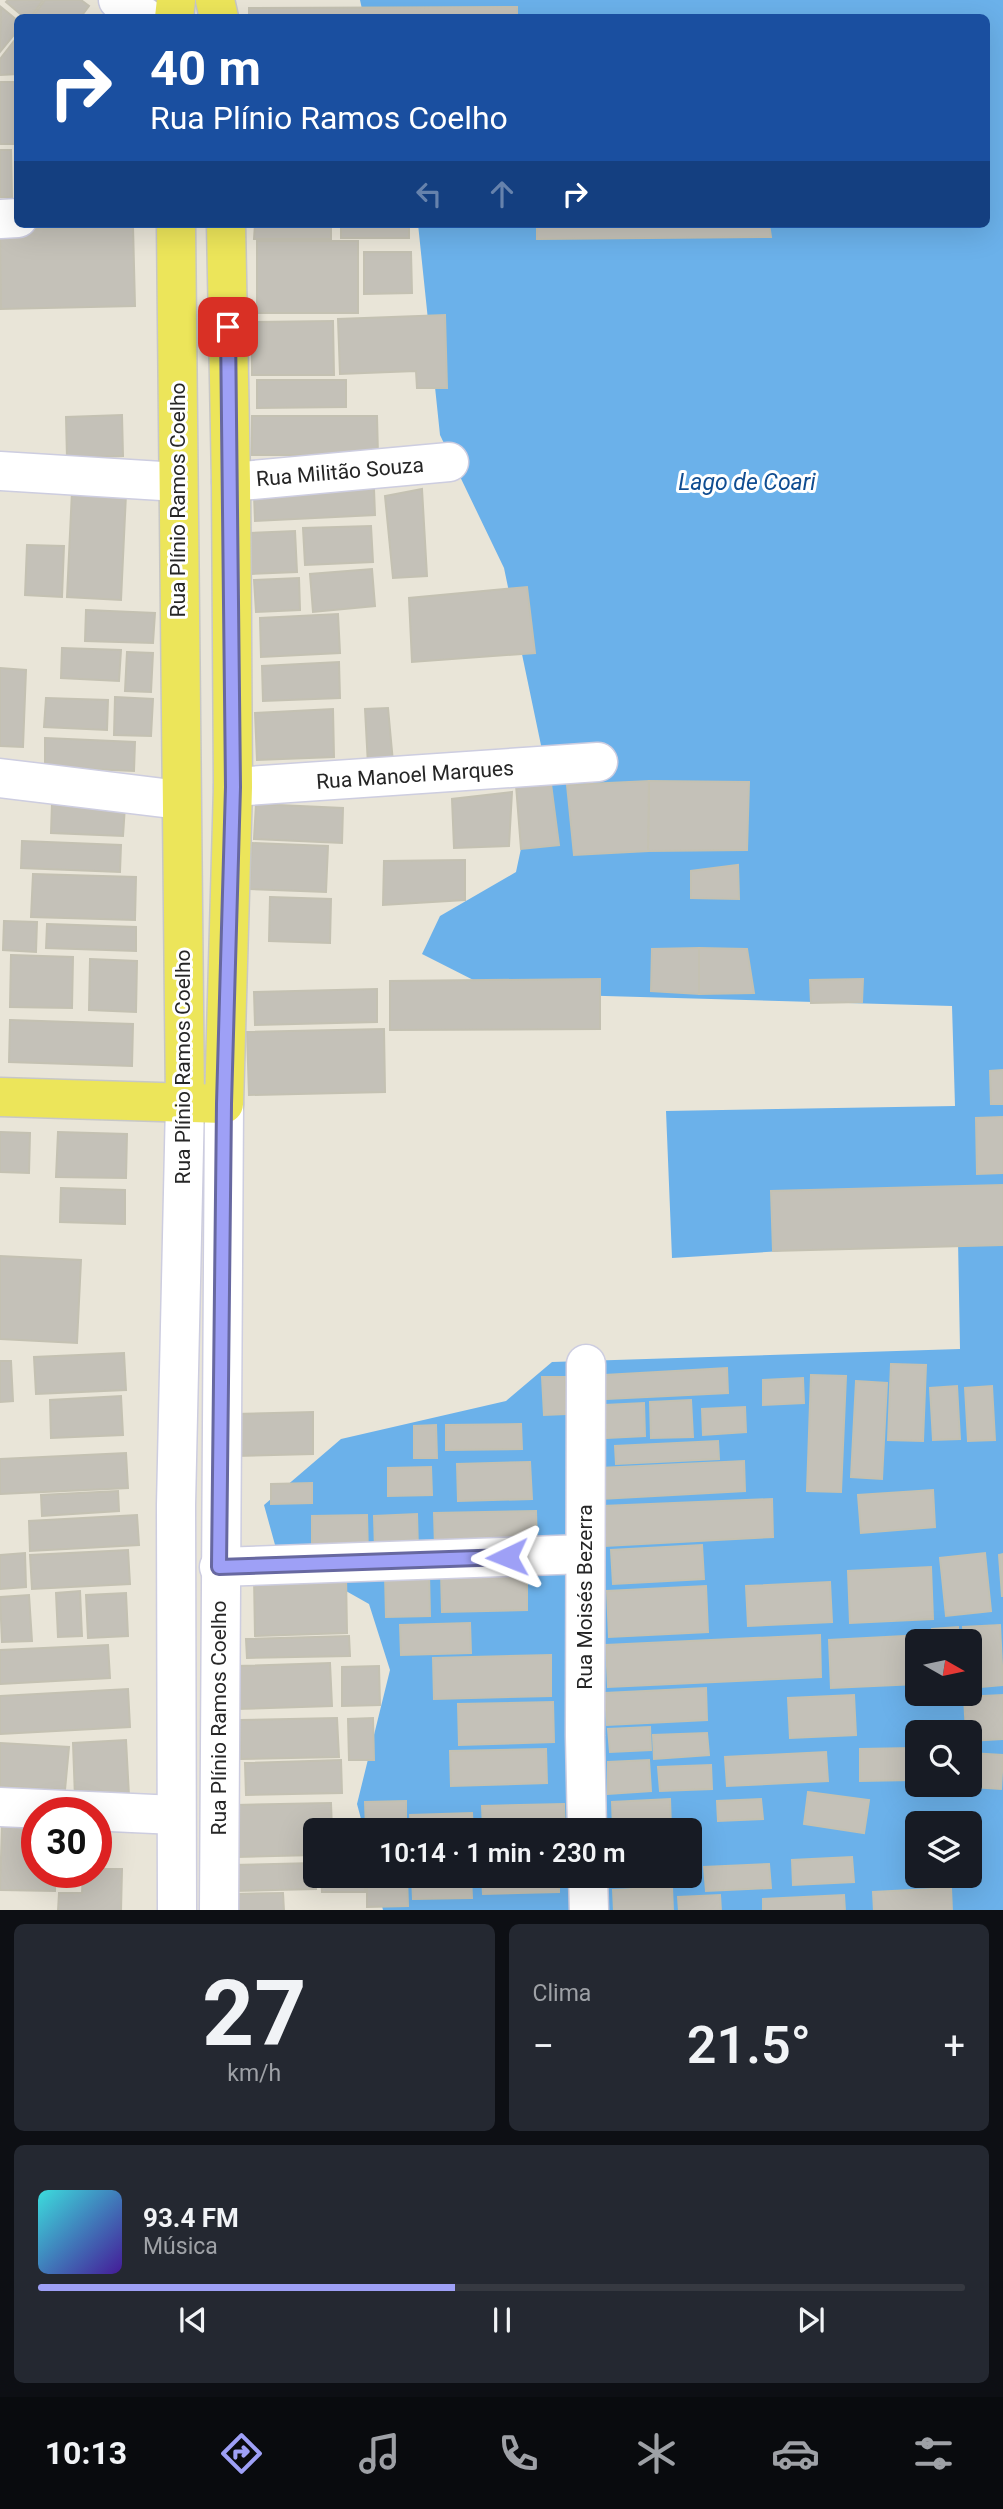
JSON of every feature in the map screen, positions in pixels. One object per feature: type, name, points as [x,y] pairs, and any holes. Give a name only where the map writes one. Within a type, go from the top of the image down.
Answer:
[{"type":"main road","name":"Rua Plínio Ramos Coelho","points":[[176,228],[185,1103]]},
{"type":"main road","name":"Rua Plínio Ramos Coelho","points":[[224,1104],[233,787],[226,228]]},
{"type":"main road","points":[[0,1097],[224,1104]]},
{"type":"street","points":[[118,0],[140,14]]},
{"type":"street","name":"Rua Militão Souza","points":[[231,482],[449,462]]},
{"type":"street","points":[[0,471],[178,482]]},
{"type":"street","name":"Rua Manoel Marques","points":[[233,787],[598,762]]},
{"type":"street","points":[[0,778],[180,800]]},
{"type":"street","name":"Rua Plínio Ramos Coelho","points":[[177,1910],[176,1505],[185,1103]]},
{"type":"street","name":"Rua Plínio Ramos Coelho","points":[[219,1910],[219,1567],[224,1104]]},
{"type":"street","name":"Rua Moisés Bezerra","points":[[586,1364],[587,1818]]},
{"type":"street","points":[[219,1567],[585,1555]]},
{"type":"street","points":[[0,1807],[176,1815]]},
{"type":"street","points":[[589,1888],[589,1910]]},
{"type":"water","name":"Lago de Coari","points":[[360,0],[1003,0],[1003,1910],[383,1910],[377,1888],[702,1888],[702,1818],[361,1818],[357,1804],[390,1670],[369,1604],[277,1552],[264,1505],[341,1439],[506,1401],[552,1362],[960,1349],[958,1240],[672,1258],[666,1111],[955,1106],[952,1006],[499,993],[422,954],[440,916],[516,872],[542,750],[504,568],[440,435],[418,228],[990,228],[990,14],[363,14]]},
{"type":"building","points":[[43,0],[33,14],[20,14],[6,2]]},
{"type":"building","points":[[45,0],[81,0],[89,6],[83,14],[35,14]]},
{"type":"building","points":[[1,7],[14,18],[14,35],[0,52]]},
{"type":"building","points":[[517,7],[517,14],[249,14],[249,8]]},
{"type":"building","points":[[14,41],[14,74],[0,75],[0,59]]},
{"type":"building","points":[[0,82],[14,82],[14,144],[0,144]]},
{"type":"building","points":[[0,150],[11,150],[12,197],[0,197]]},
{"type":"building","points":[[133,228],[135,306],[1,309],[0,230]]},
{"type":"building","points":[[255,228],[331,228],[331,239],[254,239]]},
{"type":"building","points":[[341,228],[409,228],[409,238],[341,238]]},
{"type":"building","points":[[537,228],[770,228],[771,237],[537,239]]},
{"type":"building","points":[[257,241],[358,241],[358,313],[257,313]]},
{"type":"building","points":[[364,252],[411,252],[412,293],[364,294]]},
{"type":"building","points":[[445,315],[447,388],[417,388],[416,371],[340,374],[338,319]]},
{"type":"building","points":[[333,321],[334,375],[252,375],[252,322]]},
{"type":"building","points":[[257,380],[346,380],[346,407],[257,408]]},
{"type":"building","points":[[122,415],[123,456],[67,458],[66,417]]},
{"type":"building","points":[[252,416],[377,416],[378,455],[252,455]]},
{"type":"building","points":[[374,489],[375,515],[255,521],[254,495]]},
{"type":"building","points":[[422,489],[427,576],[393,578],[385,496]]},
{"type":"building","points":[[72,491],[126,494],[121,600],[67,597]]},
{"type":"building","points":[[371,526],[373,562],[305,565],[303,528]]},
{"type":"building","points":[[295,531],[297,572],[251,574],[249,533]]},
{"type":"building","points":[[27,545],[64,546],[62,597],[25,595]]},
{"type":"building","points":[[372,569],[375,606],[313,612],[310,574]]},
{"type":"building","points":[[299,578],[300,610],[256,612],[254,580]]},
{"type":"building","points":[[527,587],[535,653],[412,662],[409,598]]},
{"type":"building","points":[[86,610],[155,613],[153,643],[85,641]]},
{"type":"building","points":[[338,614],[340,653],[261,657],[260,618]]},
{"type":"building","points":[[62,648],[121,650],[119,681],[61,678]]},
{"type":"building","points":[[127,652],[153,653],[151,692],[125,691]]},
{"type":"building","points":[[339,662],[340,698],[263,701],[262,666]]},
{"type":"building","points":[[0,668],[26,670],[23,747],[0,746]]},
{"type":"building","points":[[115,697],[153,699],[151,736],[114,735]]},
{"type":"building","points":[[46,698],[108,700],[107,730],[44,727]]},
{"type":"building","points":[[388,708],[393,762],[368,765],[365,709]]},
{"type":"building","points":[[333,709],[334,757],[257,760],[255,713]]},
{"type":"building","points":[[45,738],[135,742],[134,771],[45,767]]},
{"type":"building","points":[[649,781],[749,782],[747,850],[648,851]]},
{"type":"building","points":[[649,781],[648,851],[574,855],[567,785]]},
{"type":"building","points":[[551,784],[559,845],[521,849],[516,785]]},
{"type":"building","points":[[512,792],[509,846],[454,848],[452,799]]},
{"type":"building","points":[[52,803],[125,806],[123,836],[51,833]]},
{"type":"building","points":[[256,804],[343,808],[342,843],[254,839]]},
{"type":"building","points":[[22,841],[121,845],[120,872],[21,868]]},
{"type":"building","points":[[252,843],[328,846],[326,892],[250,889]]},
{"type":"building","points":[[465,860],[465,900],[383,905],[384,861]]},
{"type":"building","points":[[738,865],[739,899],[691,898],[691,871]]},
{"type":"building","points":[[33,874],[136,877],[135,920],[31,917]]},
{"type":"building","points":[[270,897],[331,899],[330,943],[269,941]]},
{"type":"building","points":[[4,921],[37,922],[36,952],[3,950]]},
{"type":"building","points":[[47,924],[136,927],[136,951],[46,948]]},
{"type":"building","points":[[699,948],[747,949],[754,993],[699,994]]},
{"type":"building","points":[[699,948],[699,994],[651,991],[652,949]]},
{"type":"building","points":[[11,955],[73,957],[72,1008],[10,1007]]},
{"type":"building","points":[[90,959],[137,961],[136,1012],[89,1010]]},
{"type":"building","points":[[600,979],[600,1029],[390,1030],[390,981]]},
{"type":"building","points":[[863,979],[862,1002],[811,1003],[810,980]]},
{"type":"building","points":[[377,989],[377,1022],[255,1025],[254,992]]},
{"type":"building","points":[[10,1020],[133,1024],[132,1066],[9,1062]]},
{"type":"building","points":[[384,1029],[385,1092],[249,1095],[247,1032]]},
{"type":"building","points":[[1003,1070],[1003,1104],[991,1104],[990,1071]]},
{"type":"building","points":[[1003,1117],[1003,1173],[977,1174],[976,1118]]},
{"type":"building","points":[[0,1132],[30,1133],[29,1173],[0,1172]]},
{"type":"building","points":[[58,1132],[127,1134],[126,1178],[56,1177]]},
{"type":"building","points":[[1003,1185],[1003,1245],[773,1251],[771,1191]]},
{"type":"building","points":[[61,1188],[125,1190],[125,1224],[60,1222]]},
{"type":"building","points":[[0,1256],[81,1260],[77,1343],[0,1339]]},
{"type":"building","points":[[124,1353],[126,1390],[36,1394],[34,1357]]},
{"type":"building","points":[[0,1361],[11,1361],[13,1401],[0,1402]]},
{"type":"building","points":[[891,1364],[926,1365],[923,1441],[888,1440]]},
{"type":"building","points":[[727,1368],[728,1393],[607,1399],[605,1375]]},
{"type":"building","points":[[811,1375],[846,1376],[841,1492],[807,1491]]},
{"type":"building","points":[[542,1377],[565,1377],[566,1414],[544,1415]]},
{"type":"building","points":[[803,1378],[804,1403],[763,1405],[763,1380]]},
{"type":"building","points":[[856,1381],[887,1383],[882,1479],[851,1477]]},
{"type":"building","points":[[957,1386],[960,1439],[933,1440],[930,1388]]},
{"type":"building","points":[[992,1386],[995,1440],[968,1441],[965,1388]]},
{"type":"building","points":[[121,1396],[123,1435],[51,1438],[50,1400]]},
{"type":"building","points":[[691,1400],[693,1437],[651,1438],[650,1402]]},
{"type":"building","points":[[644,1403],[645,1436],[607,1438],[605,1405]]},
{"type":"building","points":[[745,1407],[746,1432],[703,1435],[702,1409]]},
{"type":"building","points":[[313,1412],[313,1454],[236,1456],[235,1414]]},
{"type":"building","points":[[521,1424],[522,1449],[446,1450],[446,1425]]},
{"type":"building","points":[[436,1425],[437,1458],[414,1458],[414,1426]]},
{"type":"building","points":[[718,1441],[719,1459],[616,1464],[615,1446]]},
{"type":"building","points":[[126,1453],[128,1488],[0,1494],[0,1459]]},
{"type":"building","points":[[744,1461],[745,1491],[601,1499],[600,1468]]},
{"type":"building","points":[[530,1462],[532,1499],[458,1501],[457,1464]]},
{"type":"building","points":[[431,1467],[432,1495],[388,1496],[388,1468]]},
{"type":"building","points":[[312,1483],[312,1503],[271,1504],[271,1484]]},
{"type":"building","points":[[933,1490],[935,1527],[861,1533],[858,1495]]},
{"type":"building","points":[[118,1491],[119,1511],[42,1516],[41,1495]]},
{"type":"building","points":[[772,1499],[773,1537],[605,1546],[603,1506]]},
{"type":"building","points":[[536,1511],[537,1545],[435,1547],[434,1513]]},
{"type":"building","points":[[417,1514],[418,1549],[375,1550],[374,1516]]},
{"type":"building","points":[[137,1515],[139,1545],[30,1551],[29,1521]]},
{"type":"building","points":[[367,1515],[368,1554],[312,1556],[312,1516]]},
{"type":"building","points":[[702,1545],[704,1579],[613,1584],[611,1550]]},
{"type":"building","points":[[128,1550],[130,1584],[32,1589],[30,1555]]},
{"type":"building","points":[[25,1553],[26,1587],[0,1589],[0,1555]]},
{"type":"building","points":[[985,1553],[991,1611],[946,1616],[940,1558]]},
{"type":"building","points":[[1003,1554],[1003,1596],[1002,1596],[999,1555]]},
{"type":"building","points":[[931,1567],[933,1619],[850,1623],[848,1571]]},
{"type":"building","points":[[527,1571],[527,1610],[442,1612],[441,1573]]},
{"type":"building","points":[[346,1574],[347,1633],[255,1636],[254,1577]]},
{"type":"building","points":[[429,1574],[430,1616],[386,1617],[385,1575]]},
{"type":"building","points":[[830,1582],[832,1622],[748,1626],[746,1586]]},
{"type":"building","points":[[706,1586],[708,1632],[609,1637],[607,1591]]},
{"type":"building","points":[[80,1591],[82,1636],[58,1637],[56,1593]]},
{"type":"building","points":[[126,1593],[128,1636],[88,1638],[86,1595]]},
{"type":"building","points":[[29,1595],[32,1641],[2,1642],[0,1597]]},
{"type":"building","points":[[470,1623],[471,1653],[401,1655],[400,1625]]},
{"type":"building","points":[[1000,1625],[1003,1685],[982,1687],[982,1629],[963,1627]]},
{"type":"building","points":[[820,1635],[821,1677],[608,1687],[606,1645]]},
{"type":"building","points":[[349,1636],[350,1656],[247,1658],[246,1639]]},
{"type":"building","points":[[905,1636],[905,1685],[831,1688],[829,1640]]},
{"type":"building","points":[[108,1645],[110,1678],[0,1684],[0,1650]]},
{"type":"building","points":[[551,1655],[551,1696],[434,1699],[433,1658]]},
{"type":"building","points":[[330,1663],[332,1706],[237,1709],[237,1666]]},
{"type":"building","points":[[379,1666],[380,1705],[342,1706],[342,1667]]},
{"type":"building","points":[[706,1688],[707,1720],[607,1725],[605,1693]]},
{"type":"building","points":[[128,1689],[130,1727],[0,1734],[0,1696]]},
{"type":"building","points":[[854,1695],[856,1735],[790,1738],[788,1698]]},
{"type":"building","points":[[1003,1695],[1003,1739],[982,1740],[982,1720],[965,1720],[965,1706],[982,1706],[982,1696]]},
{"type":"building","points":[[553,1702],[554,1742],[459,1745],[458,1704]]},
{"type":"building","points":[[337,1718],[339,1757],[241,1759],[240,1720]]},
{"type":"building","points":[[373,1718],[374,1760],[349,1760],[348,1719]]},
{"type":"building","points":[[650,1727],[651,1750],[610,1752],[608,1729]]},
{"type":"building","points":[[707,1733],[709,1755],[654,1759],[653,1735]]},
{"type":"building","points":[[126,1740],[129,1796],[75,1797],[73,1743]]},
{"type":"building","points":[[0,1743],[69,1747],[65,1790],[0,1786]]},
{"type":"building","points":[[905,1748],[905,1780],[860,1781],[860,1749]]},
{"type":"building","points":[[546,1749],[547,1783],[451,1786],[450,1751]]},
{"type":"building","points":[[826,1752],[828,1781],[727,1786],[725,1757]]},
{"type":"building","points":[[982,1754],[1003,1755],[1001,1789],[982,1788]]},
{"type":"building","points":[[341,1760],[342,1793],[246,1795],[245,1763]]},
{"type":"building","points":[[649,1760],[651,1791],[608,1794],[608,1762]]},
{"type":"building","points":[[711,1765],[712,1789],[660,1791],[658,1767]]},
{"type":"building","points":[[808,1792],[869,1800],[864,1833],[804,1824]]},
{"type":"building","points":[[670,1799],[671,1818],[613,1818],[612,1802]]},
{"type":"building","points":[[761,1799],[763,1819],[718,1821],[717,1801]]},
{"type":"building","points":[[406,1801],[406,1818],[366,1818],[365,1802]]},
{"type":"building","points":[[331,1803],[332,1818],[303,1818],[303,1855],[237,1857],[236,1805]]},
{"type":"building","points":[[564,1804],[565,1818],[482,1818],[482,1806]]},
{"type":"building","points":[[472,1813],[472,1818],[410,1818],[410,1815]]},
{"type":"building","points":[[2,1824],[21,1824],[21,1888],[55,1888],[55,1891],[0,1890]]},
{"type":"building","points":[[852,1857],[854,1882],[793,1885],[792,1860]]},
{"type":"building","points":[[303,1863],[303,1888],[316,1889],[234,1891],[233,1865]]},
{"type":"building","points":[[769,1864],[771,1888],[706,1891],[704,1867]]},
{"type":"building","points":[[112,1869],[122,1869],[121,1910],[58,1910],[59,1893],[82,1893],[82,1888],[112,1888]]},
{"type":"building","points":[[322,1888],[365,1888],[365,1892],[322,1892]]},
{"type":"building","points":[[367,1888],[407,1888],[408,1906],[367,1907]]},
{"type":"building","points":[[413,1888],[472,1888],[472,1898],[413,1899]]},
{"type":"building","points":[[483,1888],[559,1888],[559,1892],[483,1894]]},
{"type":"building","points":[[672,1888],[673,1910],[614,1910],[613,1890]]},
{"type":"building","points":[[951,1888],[952,1910],[874,1910],[873,1892]]},
{"type":"building","points":[[283,1893],[284,1910],[236,1910],[236,1894]]},
{"type":"building","points":[[720,1895],[721,1910],[679,1910],[678,1897]]},
{"type":"building","points":[[844,1895],[845,1910],[763,1910],[763,1899]]},
{"type":"route","points":[[228,327],[233,787],[224,1104],[219,1567],[507,1557]]}]
